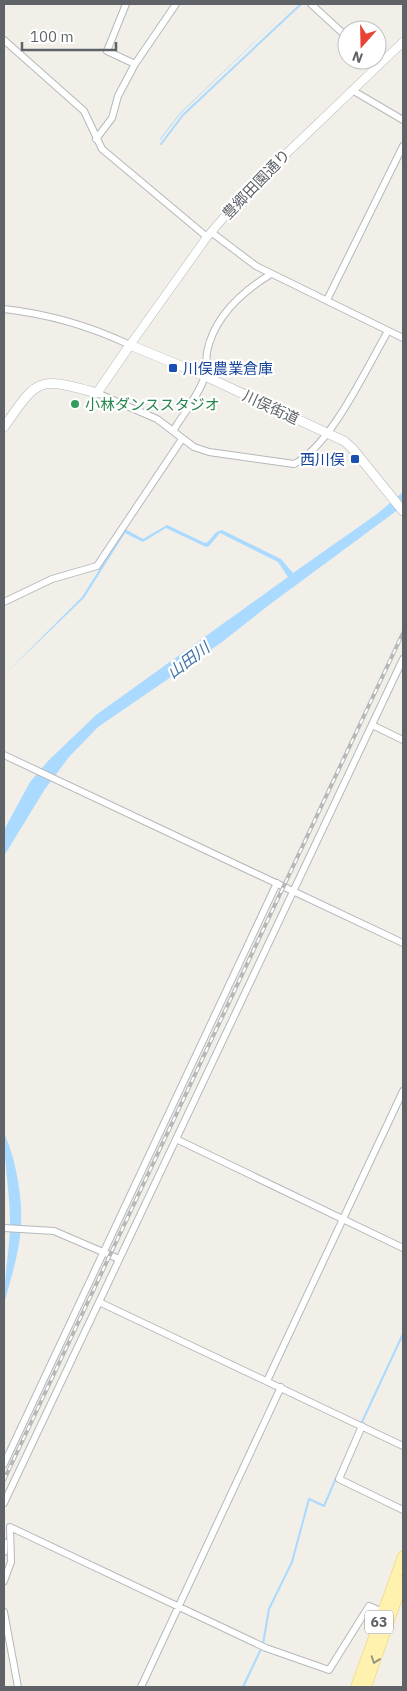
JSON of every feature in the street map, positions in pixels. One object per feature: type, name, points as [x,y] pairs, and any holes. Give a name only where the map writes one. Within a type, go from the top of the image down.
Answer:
[{"type":"main road","name":"川俣街道","points":[[130,345],[205,376],[348,444],[403,511]]},
{"type":"main road","points":[[4,427],[24,398],[32,389],[40,385],[61,384],[97,393],[130,345]]},
{"type":"main road","name":"63","points":[[366,1687],[403,1556]]},
{"type":"main road","name":"63","points":[[356,1687],[387,1613],[403,1581]]},
{"type":"street","points":[[126,4],[107,51],[135,64]]},
{"type":"street","points":[[96,138],[112,118],[118,96],[135,64],[176,4]]},
{"type":"street","points":[[312,4],[337,28]]},
{"type":"street","points":[[4,40],[84,111],[102,149],[209,235],[271,274],[403,338]]},
{"type":"street","name":"豊郷田園通り","points":[[387,54],[403,42]]},
{"type":"street","name":"豊郷田園通り","points":[[130,345],[209,235],[281,157],[352,90],[369,70]]},
{"type":"street","points":[[352,90],[403,120]]},
{"type":"street","points":[[327,300],[403,146]]},
{"type":"street","points":[[172,431],[205,376],[207,352],[212,336],[222,316],[255,284],[271,274]]},
{"type":"street","points":[[4,309],[32,312],[87,327],[130,345]]},
{"type":"street","points":[[97,393],[143,412],[182,439],[209,452],[294,464],[302,461],[327,434],[388,331]]},
{"type":"street","points":[[4,602],[52,579],[97,566],[182,439]]},
{"type":"street","points":[[4,1503],[403,658]]},
{"type":"street","points":[[372,725],[403,740]]},
{"type":"street","points":[[4,754],[403,943]]},
{"type":"street","points":[[4,1464],[277,883]]},
{"type":"street","points":[[267,1381],[403,1091]]},
{"type":"street","points":[[176,1139],[403,1248]]},
{"type":"street","points":[[4,1228],[54,1231],[119,1259]]},
{"type":"street","points":[[99,1302],[403,1446]]},
{"type":"street","points":[[141,1687],[281,1388]]},
{"type":"street","points":[[362,1426],[339,1479],[403,1510]]},
{"type":"street","points":[[4,1581],[11,1562],[10,1527],[266,1648],[329,1670],[370,1606],[387,1613]]},
{"type":"street","points":[[4,1542],[4,1552]]},
{"type":"street","points":[[4,1612],[18,1687]]},
{"type":"water","points":[[294,4],[181,113],[159,140],[180,113]]},
{"type":"water","name":"山田川","points":[[403,492],[403,506],[222,642],[98,727],[69,757],[45,789],[4,856],[4,830],[30,782],[49,760],[96,715],[288,577],[278,562],[220,533],[206,547],[166,528],[143,542],[125,533],[84,598],[4,675],[82,597],[125,529],[143,539],[167,525],[205,543],[222,530],[281,559],[293,573],[377,514]]},
{"type":"water","points":[[4,1133],[15,1165],[21,1214],[17,1254],[4,1304],[10,1222]]},
{"type":"waterway","points":[[161,144],[183,115],[301,4]]},
{"type":"waterway","points":[[361,1424],[403,1334]]},
{"type":"waterway","points":[[263,1644],[269,1609],[292,1562],[309,1499],[324,1506],[336,1478]]},
{"type":"waterway","points":[[243,1687],[261,1649]]},
{"type":"railway","points":[[4,1480],[403,633]]},
{"type":"place","name":"川俣農業倉庫","points":[[173,368]]},
{"type":"place","name":"小林ダンススタジオ","points":[[75,404]]},
{"type":"place","name":"西川俣","points":[[355,459]]}]
